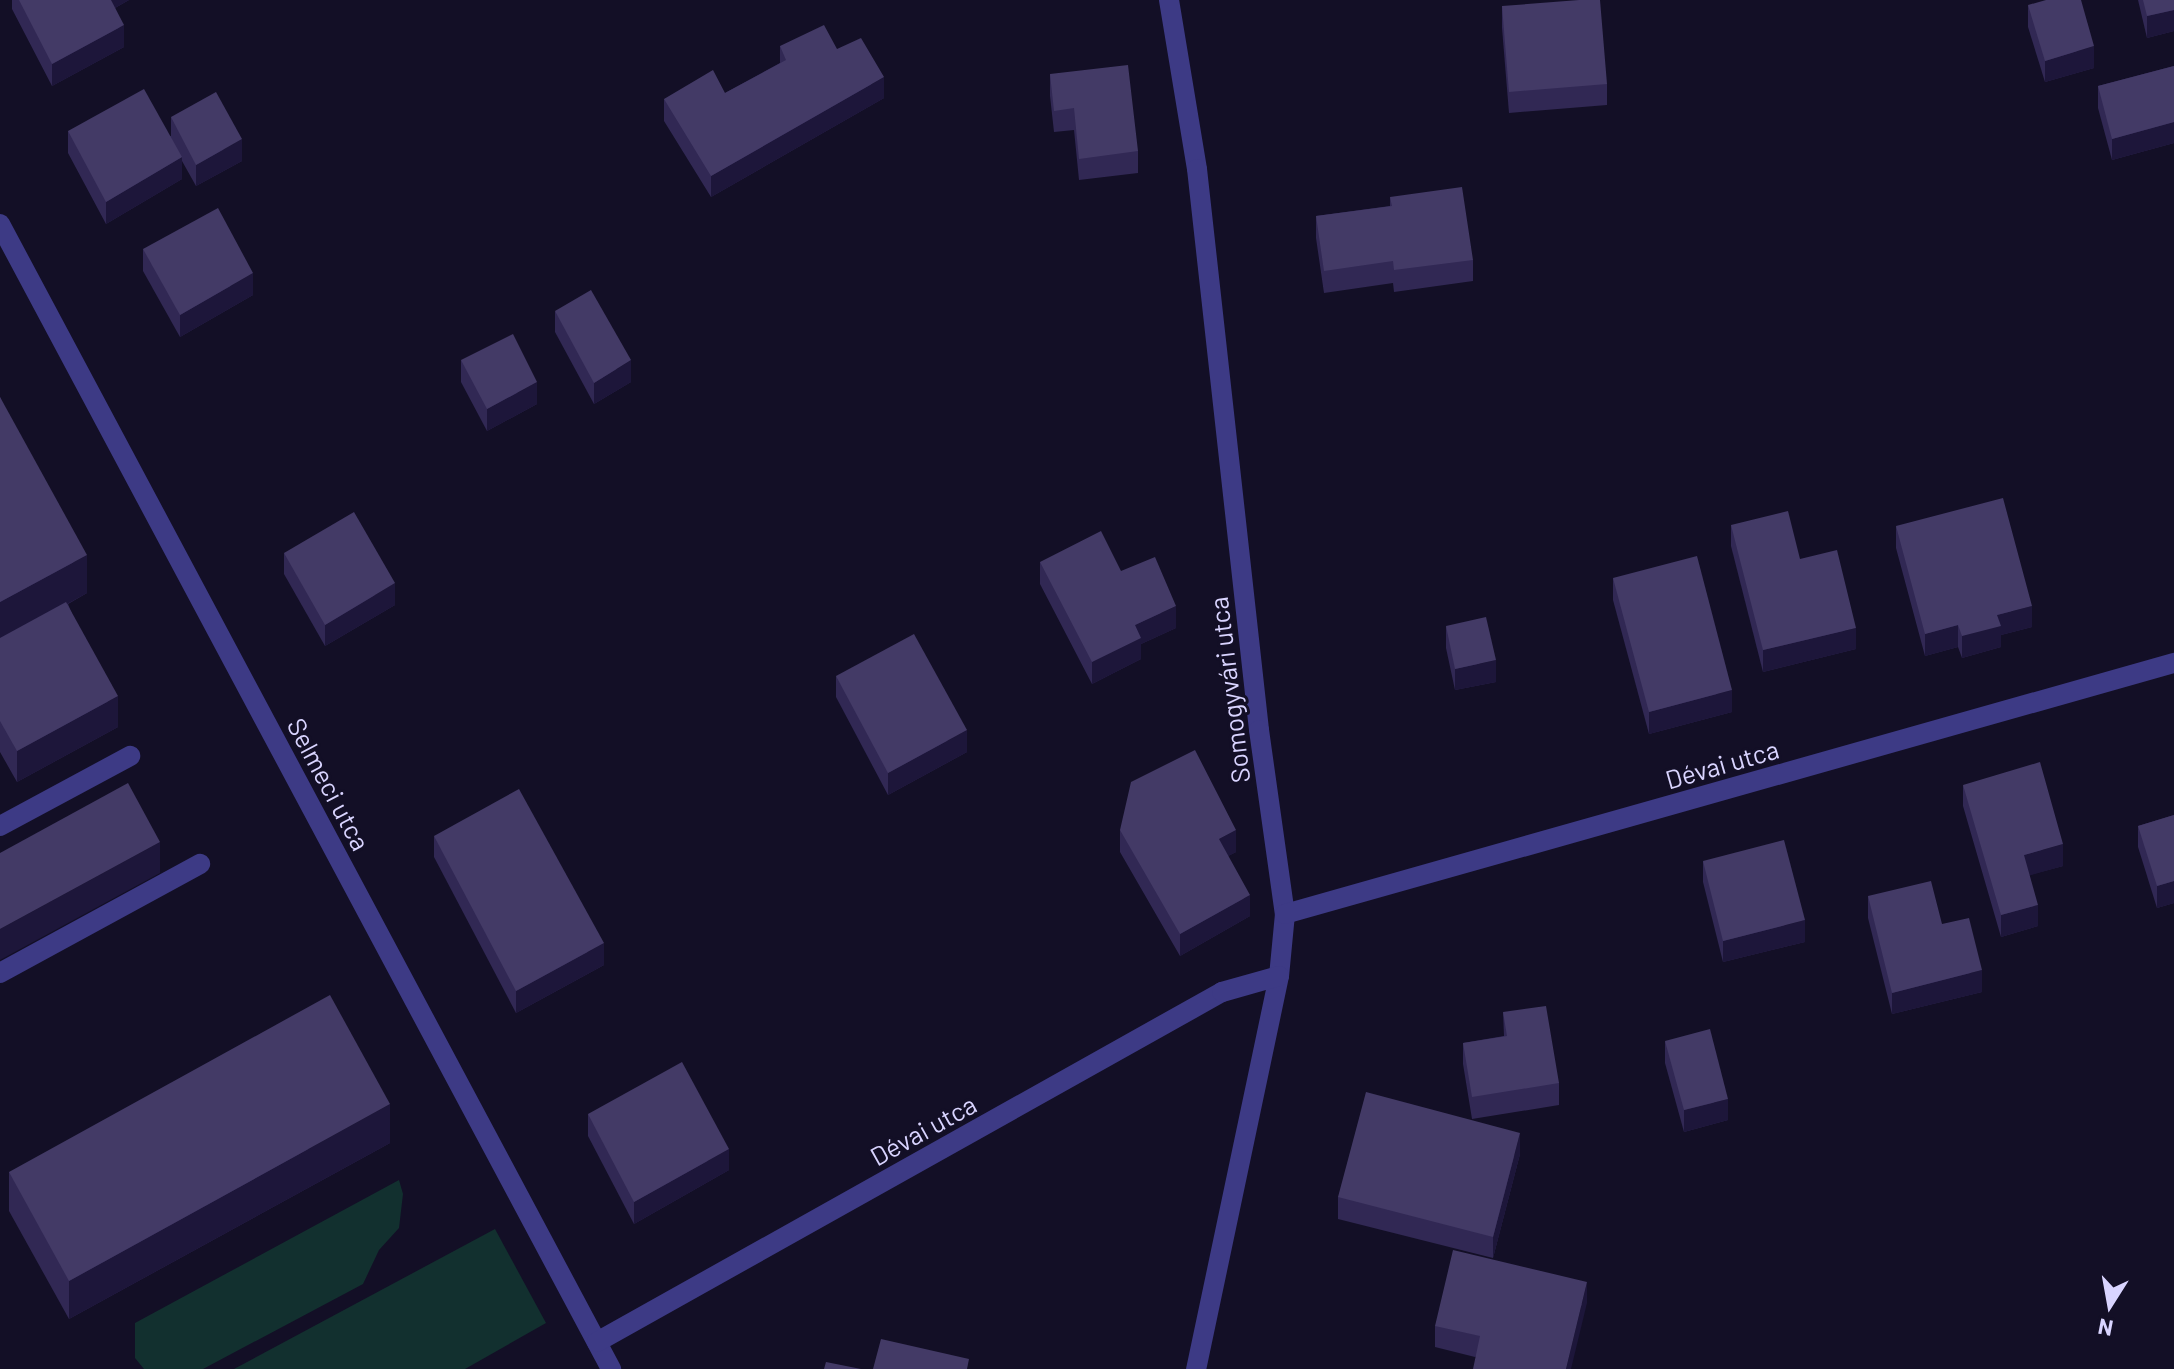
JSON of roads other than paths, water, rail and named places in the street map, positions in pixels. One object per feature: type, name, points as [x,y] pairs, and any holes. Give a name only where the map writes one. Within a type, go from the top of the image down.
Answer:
[{"type":"street","name":"Somogyvári utca","points":[[1169,0],[1197,169],[1259,730],[1285,914],[1279,976],[1196,1369]]},
{"type":"street","name":"Selmeci utca","points":[[0,224],[611,1369]]},
{"type":"street","name":"Dévai utca","points":[[1285,914],[2174,663]]},
{"type":"street","points":[[0,826],[130,756]]},
{"type":"street","points":[[0,973],[200,864]]},
{"type":"street","name":"Dévai utca","points":[[597,1342],[1222,992],[1279,976]]}]
